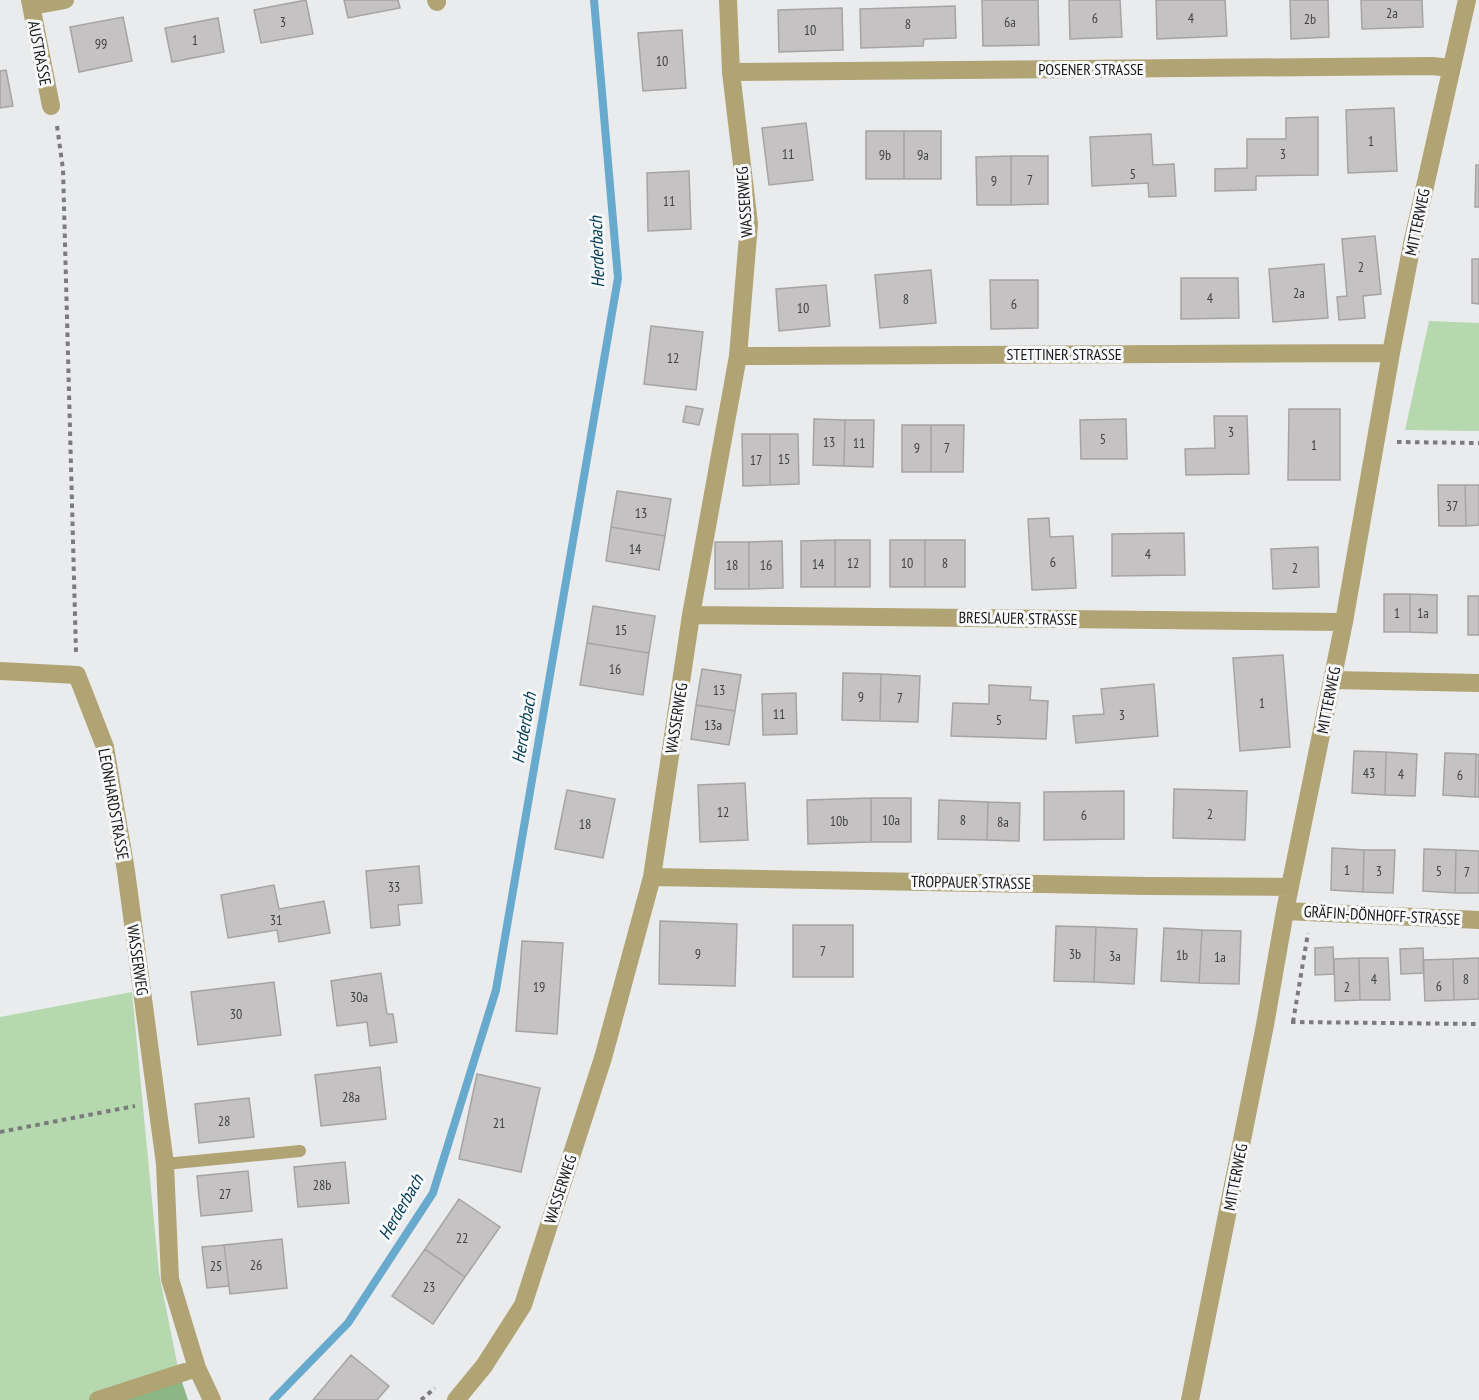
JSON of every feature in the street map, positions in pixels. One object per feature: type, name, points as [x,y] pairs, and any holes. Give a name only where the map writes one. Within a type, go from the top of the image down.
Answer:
[{"type":"street","points":[[31,3],[65,0]]},
{"type":"street","name":"WASSERWEG","points":[[456,1400],[484,1366],[523,1305],[603,1058],[652,877],[692,615],[738,356],[749,224],[731,72],[728,0]]},
{"type":"street","name":"MITTERWEG","points":[[1190,1400],[1344,622],[1412,244],[1467,0]]},
{"type":"street","name":"AUSTRASSE","points":[[31,3],[51,105]]},
{"type":"street","name":"POSENER STRASSE","points":[[731,72],[1432,66],[1451,68]]},
{"type":"street","name":"STETTINER STRASSE","points":[[738,356],[1391,353]]},
{"type":"street","name":"BRESLAUER STRASSE","points":[[692,615],[1344,622]]},
{"type":"street","points":[[0,671],[77,675]]},
{"type":"street","name":"LEONHARDSTRASSE","points":[[77,675],[105,747],[126,871]]},
{"type":"street","points":[[1332,680],[1479,683]]},
{"type":"street","name":"WASSERWEG","points":[[126,871],[165,1164],[171,1279],[197,1368],[212,1400]]},
{"type":"street","name":"TROPPAUER STRASSE","points":[[652,877],[1290,887]]},
{"type":"street","name":"GRÄFIN-DÖNHOFF-STRASSE","points":[[1285,911],[1479,920]]},
{"type":"street","points":[[98,1400],[197,1368]]},
{"type":"lane","points":[[165,1164],[300,1151]]},
{"type":"path","points":[[51,105],[59,132],[63,169],[77,675]]},
{"type":"path","points":[[1375,441],[1479,442]]},
{"type":"path","points":[[1266,1016],[1293,1022],[1479,1024]]},
{"type":"path","points":[[0,1132],[158,1102]]},
{"type":"green space","points":[[1429,321],[1479,323],[1479,431],[1405,430]]},
{"type":"green space","points":[[132,992],[159,1273],[179,1373],[110,1400],[0,1400],[0,1017]]},
{"type":"green space","points":[[179,1373],[188,1400],[110,1400]]},
{"type":"building","points":[[306,0],[313,34],[261,43],[254,10]]},
{"type":"building","points":[[344,0],[398,0],[400,8],[348,18]]},
{"type":"building","points":[[982,0],[1038,0],[1039,45],[983,46]]},
{"type":"building","points":[[1069,0],[1120,0],[1122,37],[1070,39]]},
{"type":"building","points":[[1156,0],[1225,0],[1227,36],[1157,39]]},
{"type":"building","points":[[1290,0],[1328,0],[1329,37],[1291,39]]},
{"type":"building","points":[[1361,0],[1422,0],[1423,27],[1362,29]]},
{"type":"building","points":[[955,6],[956,38],[924,39],[923,46],[861,48],[860,9]]},
{"type":"building","points":[[842,8],[843,50],[779,52],[778,10]]},
{"type":"building","points":[[123,17],[132,61],[79,72],[70,27]]},
{"type":"building","points":[[218,18],[224,52],[172,62],[165,28]]},
{"type":"building","points":[[682,30],[686,88],[643,91],[638,33]]},
{"type":"building","points":[[6,70],[13,106],[0,108],[0,71]]},
{"type":"building","points":[[1394,108],[1397,171],[1348,173],[1346,110]]},
{"type":"building","points":[[1318,117],[1318,175],[1256,176],[1256,190],[1215,191],[1215,169],[1247,168],[1247,139],[1286,139],[1286,118]]},
{"type":"building","points":[[806,123],[813,180],[769,185],[762,128]]},
{"type":"building","points":[[866,131],[904,131],[904,179],[866,179]]},
{"type":"building","points":[[904,131],[941,131],[941,179],[904,179]]},
{"type":"building","points":[[1151,134],[1153,165],[1174,164],[1176,196],[1149,197],[1148,183],[1092,186],[1090,137]]},
{"type":"building","points":[[1011,156],[1048,156],[1048,204],[1011,205]]},
{"type":"building","points":[[1011,156],[1011,205],[977,205],[976,157]]},
{"type":"building","points":[[1476,165],[1479,165],[1479,207],[1475,207]]},
{"type":"building","points":[[689,171],[691,229],[648,231],[647,173]]},
{"type":"building","points":[[1375,236],[1381,294],[1363,296],[1365,318],[1339,320],[1337,297],[1347,296],[1342,239]]},
{"type":"building","points":[[1472,259],[1479,259],[1479,304],[1472,303]]},
{"type":"building","points":[[1324,264],[1328,318],[1273,322],[1269,269]]},
{"type":"building","points":[[931,270],[936,323],[880,328],[875,275]]},
{"type":"building","points":[[1181,278],[1238,278],[1239,318],[1181,319]]},
{"type":"building","points":[[990,280],[1038,280],[1038,328],[991,329]]},
{"type":"building","points":[[826,285],[830,326],[779,331],[776,289]]},
{"type":"building","points":[[651,326],[703,332],[696,390],[644,384]]},
{"type":"building","points":[[686,406],[703,409],[699,425],[683,422]]},
{"type":"building","points":[[1289,409],[1340,409],[1340,480],[1288,480]]},
{"type":"building","points":[[1214,416],[1247,416],[1249,474],[1186,475],[1185,449],[1215,448]]},
{"type":"building","points":[[814,419],[845,420],[844,466],[813,465]]},
{"type":"building","points":[[1126,419],[1127,459],[1081,459],[1080,420]]},
{"type":"building","points":[[845,420],[874,420],[873,467],[844,466]]},
{"type":"building","points":[[902,425],[931,425],[931,472],[902,472]]},
{"type":"building","points":[[931,425],[964,425],[963,472],[931,472]]},
{"type":"building","points":[[742,434],[770,434],[770,485],[743,486]]},
{"type":"building","points":[[770,434],[798,434],[799,484],[770,485]]},
{"type":"building","points":[[1438,485],[1465,485],[1466,526],[1439,526]]},
{"type":"building","points":[[1465,485],[1479,485],[1479,525],[1466,526]]},
{"type":"building","points":[[617,491],[671,499],[665,536],[611,527]]},
{"type":"building","points":[[1049,518],[1050,537],[1073,536],[1076,588],[1032,590],[1028,519]]},
{"type":"building","points":[[611,527],[665,536],[659,570],[606,561]]},
{"type":"building","points":[[1184,533],[1185,575],[1112,576],[1112,534]]},
{"type":"building","points":[[835,540],[870,540],[870,587],[835,587]]},
{"type":"building","points":[[835,540],[835,587],[801,587],[801,541]]},
{"type":"building","points":[[890,540],[925,540],[925,587],[890,587]]},
{"type":"building","points":[[925,540],[965,540],[965,587],[925,587]]},
{"type":"building","points":[[782,541],[783,588],[749,589],[749,542]]},
{"type":"building","points":[[715,542],[749,542],[749,589],[715,589]]},
{"type":"building","points":[[1318,547],[1319,587],[1273,589],[1271,549]]},
{"type":"building","points":[[1384,594],[1410,594],[1410,632],[1384,632]]},
{"type":"building","points":[[1410,594],[1437,595],[1437,633],[1410,632]]},
{"type":"building","points":[[1468,596],[1479,596],[1479,635],[1468,635]]},
{"type":"building","points":[[593,606],[655,616],[649,653],[587,643]]},
{"type":"building","points":[[587,643],[649,653],[643,695],[580,685]]},
{"type":"building","points":[[1283,655],[1290,747],[1240,751],[1233,658]]},
{"type":"building","points":[[702,669],[741,675],[735,711],[696,705]]},
{"type":"building","points":[[843,673],[881,674],[880,721],[842,720]]},
{"type":"building","points":[[881,674],[920,676],[918,722],[880,721]]},
{"type":"building","points":[[1154,684],[1158,736],[1076,743],[1073,716],[1104,714],[1101,689]]},
{"type":"building","points":[[989,685],[1031,687],[1030,700],[1048,701],[1046,739],[951,736],[953,703],[989,704]]},
{"type":"building","points":[[796,693],[797,734],[763,735],[762,694]]},
{"type":"building","points":[[696,705],[735,711],[729,745],[691,739]]},
{"type":"building","points":[[1354,751],[1386,752],[1385,795],[1352,793]]},
{"type":"building","points":[[1386,752],[1417,754],[1415,796],[1385,795]]},
{"type":"building","points":[[1445,753],[1476,754],[1475,797],[1443,795]]},
{"type":"building","points":[[1476,754],[1479,755],[1479,797],[1475,797]]},
{"type":"building","points":[[745,783],[748,840],[700,842],[698,785]]},
{"type":"building","points":[[1174,789],[1247,791],[1245,840],[1173,838]]},
{"type":"building","points":[[567,790],[615,799],[603,858],[555,849]]},
{"type":"building","points":[[1124,791],[1124,839],[1044,840],[1044,792]]},
{"type":"building","points":[[871,798],[871,842],[808,844],[807,800]]},
{"type":"building","points":[[871,798],[911,798],[911,842],[871,842]]},
{"type":"building","points":[[939,800],[988,802],[987,840],[938,839]]},
{"type":"building","points":[[988,802],[1020,803],[1019,841],[987,840]]},
{"type":"building","points":[[1332,848],[1364,850],[1363,892],[1331,890]]},
{"type":"building","points":[[1424,849],[1456,850],[1455,893],[1423,891]]},
{"type":"building","points":[[1364,850],[1395,850],[1393,893],[1363,892]]},
{"type":"building","points":[[1456,850],[1479,851],[1479,893],[1455,893]]},
{"type":"building","points":[[419,866],[422,903],[398,905],[400,925],[371,928],[366,871]]},
{"type":"building","points":[[274,885],[279,909],[324,901],[330,933],[279,942],[277,930],[228,938],[221,895]]},
{"type":"building","points":[[660,921],[737,924],[735,986],[659,984]]},
{"type":"building","points":[[793,925],[853,925],[853,977],[793,977]]},
{"type":"building","points":[[1056,926],[1096,927],[1094,982],[1054,981]]},
{"type":"building","points":[[1096,927],[1137,929],[1134,984],[1094,982]]},
{"type":"building","points":[[1164,928],[1202,930],[1199,983],[1161,981]]},
{"type":"building","points":[[1202,930],[1241,931],[1239,984],[1199,983]]},
{"type":"building","points":[[522,941],[563,943],[557,1034],[516,1031]]},
{"type":"building","points":[[1333,947],[1334,974],[1315,975],[1315,948]]},
{"type":"building","points":[[1423,948],[1424,973],[1401,974],[1400,949]]},
{"type":"building","points":[[1359,958],[1388,958],[1390,1000],[1360,1000]]},
{"type":"building","points":[[1359,958],[1360,1000],[1335,1001],[1334,959]]},
{"type":"building","points":[[1479,958],[1479,999],[1454,1000],[1453,959]]},
{"type":"building","points":[[1453,959],[1454,1000],[1425,1001],[1423,960]]},
{"type":"building","points":[[381,973],[387,1014],[393,1014],[397,1042],[370,1046],[367,1022],[337,1026],[331,981]]},
{"type":"building","points":[[274,982],[281,1035],[198,1045],[191,992]]},
{"type":"building","points":[[380,1067],[386,1119],[321,1126],[315,1075]]},
{"type":"building","points":[[477,1074],[540,1088],[521,1172],[459,1159]]},
{"type":"building","points":[[249,1098],[254,1137],[199,1143],[195,1104]]},
{"type":"building","points":[[345,1162],[349,1203],[298,1207],[294,1167]]},
{"type":"building","points":[[248,1171],[252,1211],[201,1216],[197,1176]]},
{"type":"building","points":[[459,1199],[500,1227],[465,1277],[425,1249]]},
{"type":"building","points":[[282,1239],[287,1288],[230,1294],[224,1245]]},
{"type":"building","points":[[224,1245],[229,1286],[207,1288],[202,1247]]},
{"type":"building","points":[[425,1249],[465,1277],[433,1324],[392,1296]]},
{"type":"building","points":[[351,1355],[389,1386],[377,1400],[313,1400]]},
{"type":"waterway","name":"Herderbach","points":[[273,1400],[348,1323],[433,1193],[496,990],[618,278],[594,0]]}]
